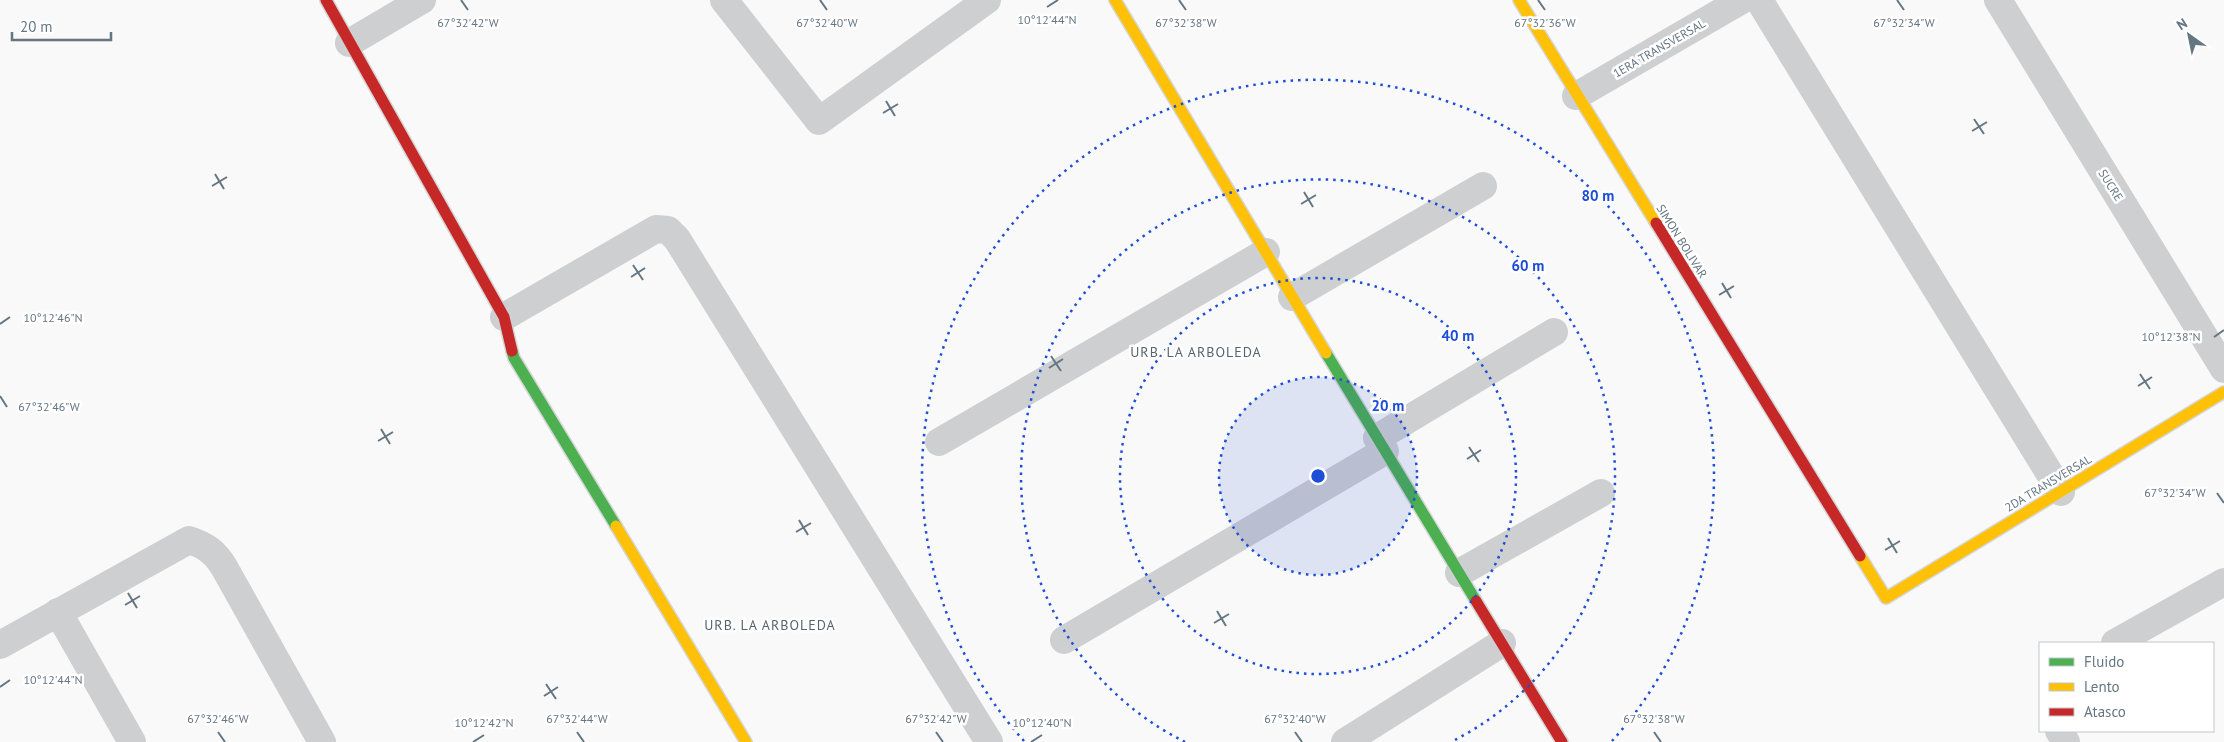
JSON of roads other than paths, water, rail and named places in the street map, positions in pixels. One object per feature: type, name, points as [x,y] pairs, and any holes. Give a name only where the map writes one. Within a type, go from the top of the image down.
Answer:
[{"type":"street","points":[[326,0],[504,317],[514,358],[746,742]]},
{"type":"street","points":[[349,43],[422,0]]},
{"type":"street","points":[[724,0],[818,121],[987,0]]},
{"type":"street","points":[[1115,0],[1381,445],[1562,742]]},
{"type":"street","name":"SIMON BOLIVAR","points":[[1518,0],[1886,598]]},
{"type":"street","name":"1ERA TRANSVERSAL","points":[[1576,96],[1742,0]]},
{"type":"street","points":[[1759,0],[2061,492]]},
{"type":"street","name":"SUCRE","points":[[1998,0],[2224,369]]},
{"type":"street","points":[[1292,297],[1483,186]]},
{"type":"street","points":[[504,317],[656,229],[668,230],[677,239],[989,742]]},
{"type":"street","points":[[939,442],[1266,252]]},
{"type":"street","points":[[1064,640],[1381,445],[1554,332]]},
{"type":"street","name":"2DA TRANSVERSAL","points":[[1886,598],[2224,392]]},
{"type":"street","points":[[1459,573],[1601,493]]},
{"type":"street","points":[[0,645],[189,540],[206,546],[217,555],[322,742]]},
{"type":"street","points":[[2117,642],[2224,582]]},
{"type":"street","points":[[58,612],[132,742]]},
{"type":"street","points":[[1345,742],[1502,643]]},
{"type":"district","name":"URB. LA ARBOLEDA","points":[[1196,352]]},
{"type":"district","name":"URB. LA ARBOLEDA","points":[[770,625]]}]
